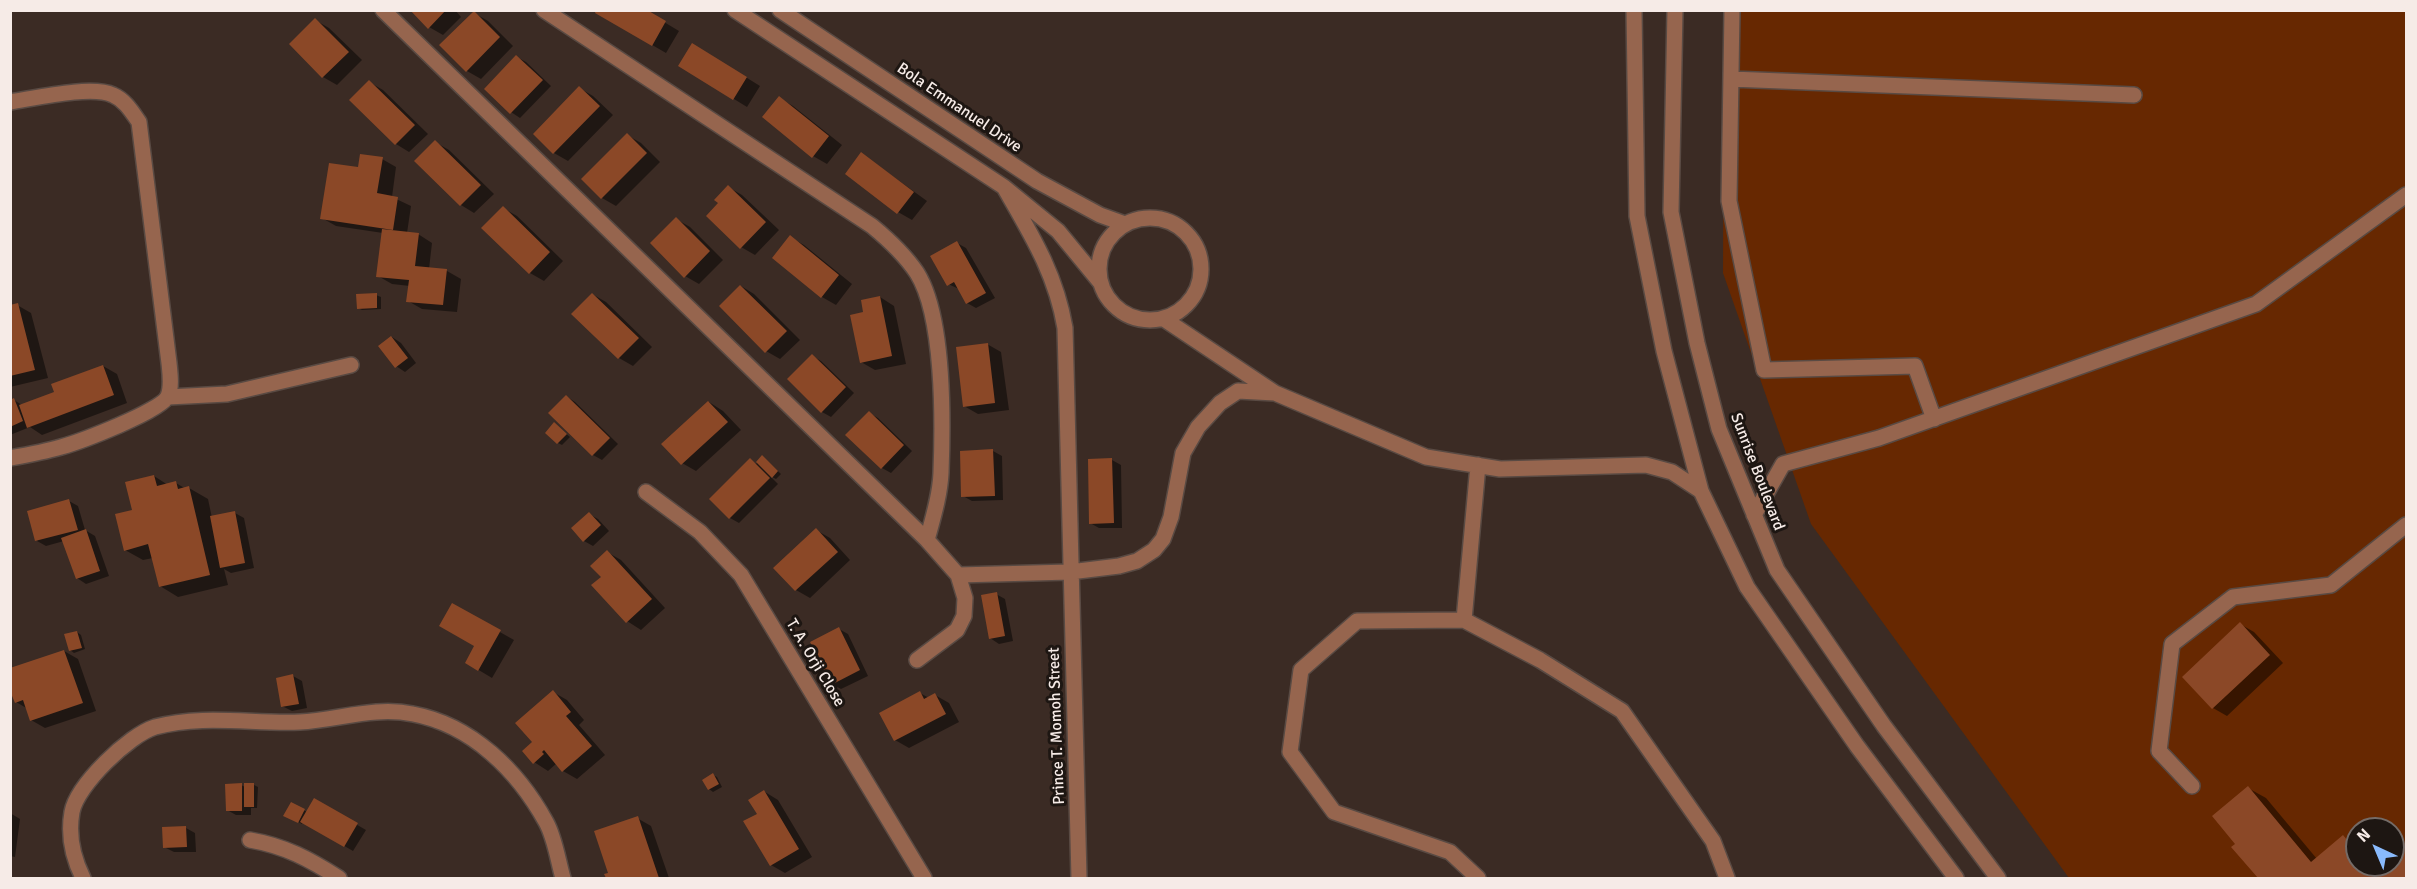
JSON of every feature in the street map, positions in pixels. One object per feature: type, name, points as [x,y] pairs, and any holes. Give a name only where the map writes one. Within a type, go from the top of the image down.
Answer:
[{"type":"street","points":[[383,10],[927,540],[958,575],[965,598],[964,616],[957,630],[918,660]]},
{"type":"street","points":[[544,10],[872,226],[896,246],[917,274],[932,311],[940,369],[941,474],[927,540]]},
{"type":"street","points":[[735,10],[1004,187],[1058,231],[1100,282]]},
{"type":"street","name":"Bola Emmanuel Drive","points":[[780,10],[1037,181],[1100,215],[1125,224]]},
{"type":"street","points":[[1634,10],[1637,216],[1664,351],[1701,490],[1747,587],[1857,746],[1956,879]]},
{"type":"street","name":"Sunrise Boulevard","points":[[1675,10],[1671,212],[1697,343],[1719,429],[1777,570],[1884,726],[1998,879]]},
{"type":"street","points":[[1732,10],[1729,201],[1764,370],[1915,366],[1934,418]]},
{"type":"street","points":[[1731,78],[2134,95]]},
{"type":"street","points":[[10,102],[97,90],[115,95],[130,108],[139,122],[169,363],[168,397],[148,413],[63,447],[10,458]]},
{"type":"street","name":"Prince T. Momoh Street","points":[[1004,187],[1050,271],[1062,308],[1065,328],[1079,879]]},
{"type":"street","points":[[1754,515],[1784,464],[1879,438],[2256,304],[2406,195]]},
{"type":"street","points":[[1142,218],[1159,218],[1176,223],[1190,234],[1198,249],[1202,267],[1200,284],[1191,300],[1179,311],[1164,319],[1148,321],[1131,317],[1117,309],[1106,297],[1100,282],[1098,265],[1102,249],[1111,235],[1125,224],[1142,218]]},
{"type":"street","points":[[1164,319],[1275,393],[1426,457],[1500,469],[1646,465],[1672,472],[1701,490]]},
{"type":"street","points":[[168,397],[227,394],[351,365]]},
{"type":"street","points":[[958,575],[1070,572],[1119,566],[1137,561],[1154,550],[1163,539],[1171,517],[1183,453],[1198,427],[1220,403],[1238,391],[1275,393]]},
{"type":"street","points":[[1464,620],[1478,465]]},
{"type":"street","name":"T. A. Orji Close","points":[[646,492],[700,532],[741,575],[924,879]]},
{"type":"street","points":[[2192,786],[2159,751],[2172,644],[2233,597],[2331,585],[2406,525]]},
{"type":"street","points":[[1478,879],[1450,852],[1334,812],[1290,752],[1301,670],[1357,621],[1464,620],[1540,660],[1622,711],[1713,841],[1727,879]]},
{"type":"street","points":[[83,879],[74,860],[71,834],[72,811],[87,783],[115,752],[154,727],[213,719],[301,722],[365,712],[412,714],[453,727],[505,763],[524,787],[547,824],[562,879]]},
{"type":"street","points":[[250,840],[275,844],[309,860],[339,879]]},
{"type":"shaded area","points":[[1724,11],[2406,11],[2406,878],[2069,878],[1811,524],[1723,273]]},
{"type":"building","points":[[410,10],[446,10],[428,29]]},
{"type":"building","points":[[596,10],[647,10],[666,21],[652,46],[595,13]]},
{"type":"building","points":[[474,11],[500,37],[466,72],[439,45]]},
{"type":"building","points":[[315,18],[349,52],[322,78],[289,44]]},
{"type":"building","points":[[692,43],[747,77],[733,100],[678,66]]},
{"type":"building","points":[[516,55],[543,80],[510,114],[484,89]]},
{"type":"building","points":[[369,80],[415,125],[395,145],[349,100]]},
{"type":"building","points":[[579,86],[600,106],[553,154],[533,134]]},
{"type":"building","points":[[779,96],[829,136],[812,158],[762,117]]},
{"type":"building","points":[[627,133],[647,153],[601,199],[581,179]]},
{"type":"building","points":[[435,140],[481,185],[460,206],[414,161]]},
{"type":"building","points":[[861,152],[914,192],[897,214],[845,174]]},
{"type":"building","points":[[360,154],[383,157],[377,193],[398,197],[393,230],[320,219],[329,163],[358,167]]},
{"type":"building","points":[[728,185],[766,222],[740,249],[706,216],[718,203],[714,200]]},
{"type":"building","points":[[503,206],[550,252],[529,274],[481,228]]},
{"type":"building","points":[[676,217],[710,251],[684,278],[650,243]]},
{"type":"building","points":[[382,229],[419,233],[415,266],[447,269],[443,305],[406,302],[409,280],[376,277]]},
{"type":"building","points":[[790,235],[839,275],[821,298],[772,258]]},
{"type":"building","points":[[957,241],[986,293],[966,304],[954,282],[947,286],[930,256]]},
{"type":"building","points":[[740,285],[787,331],[765,353],[719,306]]},
{"type":"building","points":[[377,293],[377,308],[357,309],[356,294]]},
{"type":"building","points":[[592,293],[639,338],[618,359],[571,314]]},
{"type":"building","points":[[880,296],[892,356],[860,363],[850,315],[863,312],[861,300]]},
{"type":"building","points":[[18,303],[35,370],[10,376],[10,305]]},
{"type":"building","points":[[391,336],[408,358],[395,368],[378,346]]},
{"type":"building","points":[[988,343],[995,403],[963,407],[956,347]]},
{"type":"building","points":[[812,354],[846,387],[821,413],[787,379]]},
{"type":"building","points":[[103,365],[114,395],[27,428],[19,405],[54,392],[51,384]]},
{"type":"building","points":[[566,395],[610,438],[592,456],[548,413]]},
{"type":"building","points":[[14,398],[23,421],[10,427],[10,400]]},
{"type":"building","points":[[708,401],[728,422],[681,465],[661,444]]},
{"type":"building","points":[[869,411],[904,445],[881,469],[845,435]]},
{"type":"building","points":[[554,422],[567,434],[557,444],[545,433]]},
{"type":"building","points":[[993,449],[995,496],[961,497],[960,451]]},
{"type":"building","points":[[762,455],[778,471],[772,478],[756,462]]},
{"type":"building","points":[[750,458],[770,478],[729,519],[709,499]]},
{"type":"building","points":[[1112,458],[1114,523],[1089,524],[1088,459]]},
{"type":"building","points":[[154,475],[157,486],[176,481],[178,489],[189,486],[210,575],[159,587],[148,544],[124,551],[115,514],[132,510],[125,482]]},
{"type":"building","points":[[69,499],[78,530],[35,541],[27,511]]},
{"type":"building","points":[[235,511],[245,563],[220,568],[210,516]]},
{"type":"building","points":[[589,512],[601,525],[583,542],[571,528]]},
{"type":"building","points":[[816,528],[838,552],[795,591],[773,568]]},
{"type":"building","points":[[86,529],[100,571],[76,579],[61,538]]},
{"type":"building","points":[[607,550],[652,599],[626,623],[591,585],[601,577],[590,566]]},
{"type":"building","points":[[997,592],[1005,636],[989,639],[981,595]]},
{"type":"building","points":[[452,603],[501,630],[478,671],[465,663],[474,646],[439,626]]},
{"type":"building","points":[[2240,622],[2270,655],[2212,709],[2182,677]]},
{"type":"building","points":[[839,627],[860,670],[831,685],[810,642]]},
{"type":"building","points":[[77,631],[82,648],[69,651],[64,634]]},
{"type":"building","points":[[64,650],[83,703],[30,721],[23,700],[15,703],[10,691],[10,668]]},
{"type":"building","points":[[293,674],[299,704],[281,707],[276,678]]},
{"type":"building","points":[[553,690],[571,712],[566,716],[592,746],[562,772],[544,750],[542,752],[544,754],[533,764],[522,751],[532,742],[515,723]]},
{"type":"building","points":[[920,691],[924,699],[935,693],[946,714],[894,741],[879,713]]},
{"type":"building","points":[[713,773],[719,784],[708,790],[702,780]]},
{"type":"building","points":[[242,783],[242,811],[226,811],[225,784]]},
{"type":"building","points":[[244,783],[254,783],[254,807],[244,807]]},
{"type":"building","points":[[2248,786],[2311,862],[2343,835],[2345,837],[2345,877],[2405,877],[2406,842],[2406,878],[2258,878],[2231,847],[2235,844],[2212,816]]},
{"type":"building","points":[[764,790],[799,849],[770,866],[743,821],[757,814],[748,800]]},
{"type":"building","points":[[314,798],[358,823],[344,847],[300,822]]},
{"type":"building","points":[[291,802],[305,809],[298,823],[283,816]]},
{"type":"building","points":[[638,816],[659,878],[606,878],[604,874],[608,873],[594,831]]},
{"type":"building","points":[[186,826],[187,847],[163,848],[162,827]]}]
